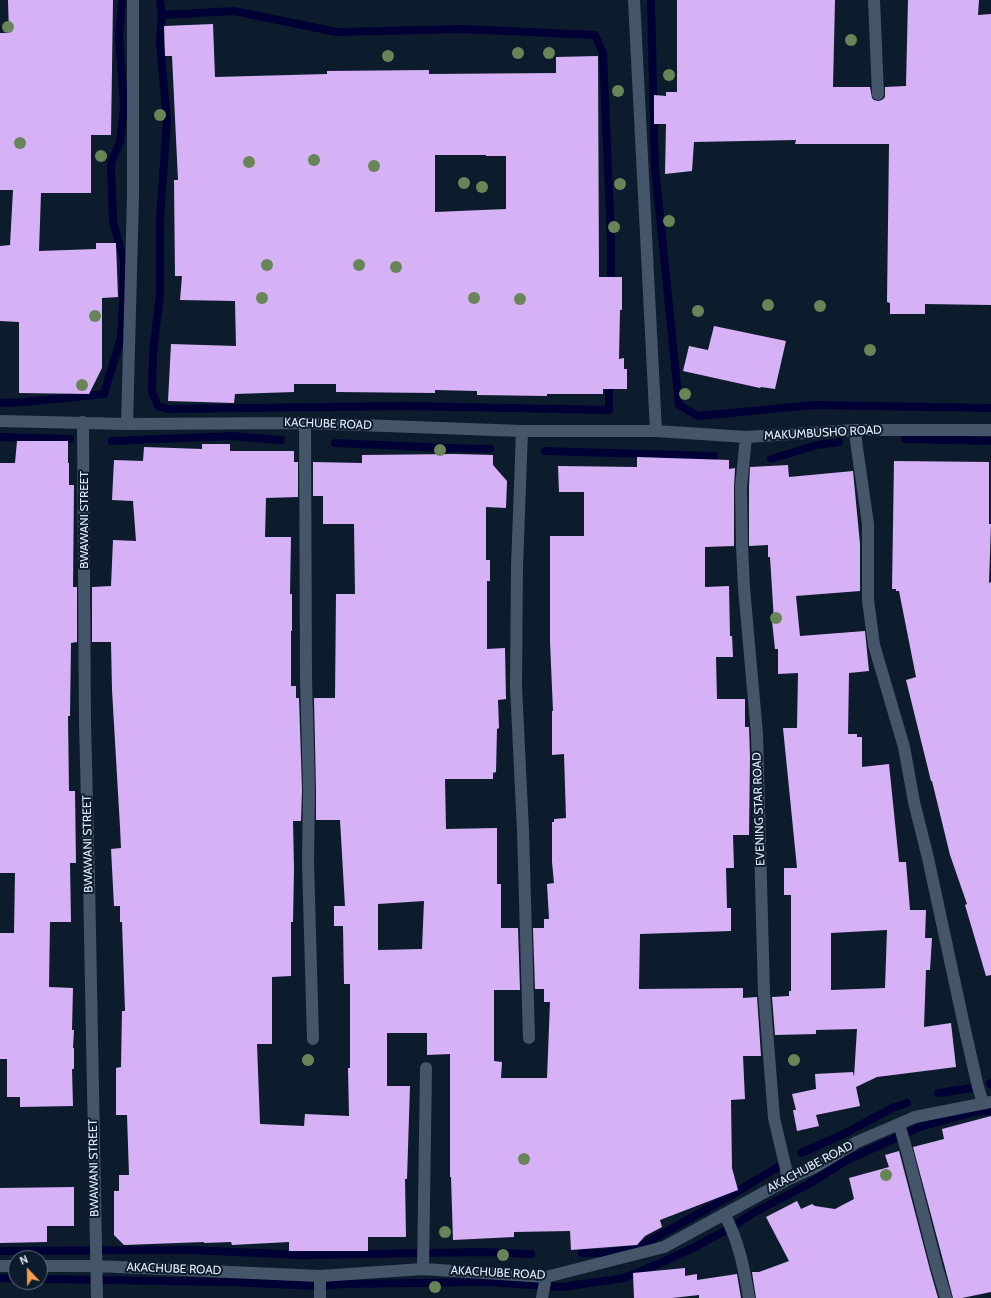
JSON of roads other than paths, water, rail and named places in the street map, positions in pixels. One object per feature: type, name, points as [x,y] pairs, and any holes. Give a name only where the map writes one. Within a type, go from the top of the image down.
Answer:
[{"type":"street","points":[[127,424],[133,196],[133,0]]},
{"type":"street","points":[[634,0],[656,431]]},
{"type":"street","points":[[874,0],[878,94]]},
{"type":"street","name":"KACHUBE ROAD","points":[[0,421],[127,424],[305,423],[522,431],[656,431]]},
{"type":"street","name":"BWAWANI STREET","points":[[83,422],[85,723],[97,1298]]},
{"type":"street","points":[[305,423],[306,647],[309,790],[308,862],[313,1039]]},
{"type":"street","points":[[855,430],[868,524],[868,600],[874,645],[904,747],[914,802],[928,858],[978,1087],[987,1102]]},
{"type":"street","name":"MAKUMBUSHO ROAD","points":[[656,431],[746,437],[855,430],[991,430]]},
{"type":"street","points":[[522,431],[516,686],[523,831],[529,1038]]},
{"type":"street","name":"EVENING STAR ROAD","points":[[746,437],[741,487],[742,546],[744,588],[757,734],[764,993],[774,1118],[786,1169],[787,1180]]},
{"type":"street","points":[[423,1269],[426,1068]]},
{"type":"street","name":"AKACHUBE ROAD","points":[[48,1266],[96,1266],[320,1276],[423,1269],[546,1277],[664,1247],[787,1180],[815,1167],[857,1142],[915,1117],[987,1102]]},
{"type":"street","points":[[899,1124],[946,1298]]},
{"type":"street","points":[[724,1214],[732,1227],[743,1264],[749,1298]]},
{"type":"street","points":[[320,1276],[320,1298]]},
{"type":"street","points":[[542,1298],[546,1277]]},
{"type":"waterway","points":[[0,403],[26,402],[104,394],[121,338],[124,261],[113,222],[111,163],[120,142],[124,106],[119,37],[122,0]]},
{"type":"waterway","points":[[160,0],[162,15],[160,43],[167,121],[160,218],[160,295],[153,352],[152,392],[158,406],[168,409],[406,406],[609,410],[609,379]]},
{"type":"waterway","points":[[651,0],[655,168],[679,405],[698,416],[815,405],[991,408]]},
{"type":"waterway","points":[[162,15],[234,11],[337,32],[464,29],[595,35],[603,53],[611,240],[611,287]]},
{"type":"waterway","points":[[112,441],[232,436],[281,440]]},
{"type":"waterway","points":[[0,437],[70,439]]},
{"type":"waterway","points":[[905,439],[991,441]]},
{"type":"waterway","points":[[771,459],[817,445],[839,442]]},
{"type":"waterway","points":[[335,443],[490,449]]},
{"type":"waterway","points":[[545,451],[714,456]]},
{"type":"waterway","points":[[938,1093],[973,1088]]},
{"type":"waterway","points":[[801,1153],[844,1134],[890,1109],[907,1103]]},
{"type":"waterway","points":[[48,1279],[226,1282],[320,1286],[345,1284],[487,1282],[562,1287],[624,1278],[695,1247],[732,1227],[753,1213],[807,1185],[847,1160],[920,1127],[974,1112],[991,1111]]},
{"type":"waterway","points":[[582,1253],[605,1253],[641,1246],[778,1167]]},
{"type":"waterway","points":[[0,1251],[190,1250],[302,1255],[483,1252],[531,1254]]},
{"type":"waterway","points":[[0,1278],[8,1278]]}]
